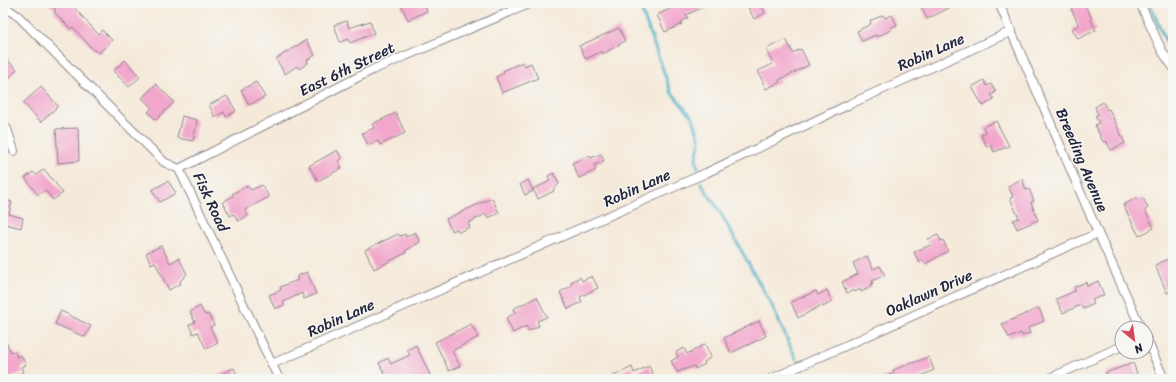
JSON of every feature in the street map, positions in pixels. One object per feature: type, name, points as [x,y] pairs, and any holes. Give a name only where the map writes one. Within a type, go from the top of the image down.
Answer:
[{"type":"street","name":"East 6th Street","points":[[179,169],[372,70],[529,3]]},
{"type":"street","name":"Breeding Avenue","points":[[999,3],[1098,233],[1137,320]]},
{"type":"street","points":[[1140,3],[1162,52],[1173,67]]},
{"type":"street","name":"Fisk Road","points":[[3,6],[18,16],[164,162],[179,169],[279,379]]},
{"type":"street","name":"Robin Lane","points":[[272,364],[706,173],[850,104],[1012,31]]},
{"type":"street","points":[[3,124],[7,130],[14,150]]},
{"type":"street","name":"Oaklawn Drive","points":[[771,379],[1098,233]]},
{"type":"street","points":[[1048,379],[1114,350]]},
{"type":"street","points":[[1154,356],[1164,379]]},
{"type":"building","points":[[46,3],[70,3],[98,34],[102,30],[112,40],[99,53],[95,50],[94,51],[73,27],[71,29],[54,12],[56,10]]},
{"type":"building","points":[[400,3],[424,3],[427,11],[408,20]]},
{"type":"building","points":[[670,3],[712,3],[686,15],[688,18],[681,22],[682,24],[665,32],[657,15],[672,8]]},
{"type":"building","points":[[746,3],[760,3],[765,13],[754,19]]},
{"type":"building","points":[[919,3],[959,3],[927,19]]},
{"type":"building","points":[[1084,3],[1096,30],[1078,39],[1072,29],[1079,25],[1071,9]]},
{"type":"building","points":[[883,15],[885,18],[892,15],[897,25],[890,28],[891,30],[877,37],[876,35],[862,41],[857,31],[871,24],[870,21]]},
{"type":"building","points":[[347,21],[349,28],[370,21],[374,33],[350,43],[348,39],[340,42],[334,25]]},
{"type":"building","points":[[619,28],[625,41],[603,54],[602,51],[586,59],[579,46]]},
{"type":"building","points":[[786,39],[793,53],[801,49],[809,65],[779,80],[780,82],[766,89],[758,71],[773,64],[766,49]]},
{"type":"building","points":[[306,40],[315,55],[307,60],[308,63],[299,69],[297,66],[285,74],[276,59]]},
{"type":"building","points":[[7,60],[17,69],[3,85],[3,63]]},
{"type":"building","points":[[125,60],[140,77],[129,87],[113,71]]},
{"type":"building","points":[[523,62],[525,66],[531,63],[538,78],[502,93],[496,77],[504,73],[503,71]]},
{"type":"building","points":[[984,80],[987,86],[991,84],[996,92],[991,95],[994,99],[983,106],[972,87]]},
{"type":"building","points":[[256,82],[265,97],[249,105],[241,90]]},
{"type":"building","points":[[156,84],[174,102],[156,120],[148,112],[152,108],[142,98]]},
{"type":"building","points":[[41,87],[58,106],[41,122],[23,103]]},
{"type":"building","points":[[227,96],[236,111],[226,117],[224,112],[215,117],[209,105]]},
{"type":"building","points":[[1103,102],[1107,110],[1109,109],[1125,143],[1111,150],[1106,141],[1103,142],[1095,125],[1099,123],[1095,116],[1098,115],[1095,107]]},
{"type":"building","points":[[396,113],[405,133],[380,145],[378,141],[368,145],[362,133],[374,128],[372,124]]},
{"type":"building","points":[[182,116],[197,120],[193,141],[177,138]]},
{"type":"building","points":[[996,121],[1009,146],[994,152],[991,145],[987,147],[981,135],[986,133],[983,127]]},
{"type":"building","points":[[78,128],[79,161],[58,163],[56,129]]},
{"type":"building","points":[[337,150],[342,159],[338,161],[342,168],[318,181],[309,166]]},
{"type":"building","points":[[601,154],[604,161],[594,165],[596,170],[579,178],[572,163],[590,155],[591,158]]},
{"type":"building","points":[[44,169],[63,193],[53,200],[45,190],[38,195],[25,178],[33,172],[36,175]]},
{"type":"building","points":[[554,173],[559,184],[553,190],[554,191],[538,199],[533,189],[550,181],[548,176]]},
{"type":"building","points":[[1022,179],[1026,190],[1029,189],[1034,201],[1031,202],[1038,220],[1017,229],[1013,220],[1019,218],[1010,198],[1013,197],[1008,186]]},
{"type":"building","points":[[528,180],[533,191],[525,195],[520,184]]},
{"type":"building","points":[[168,181],[176,193],[160,202],[152,190]]},
{"type":"building","points":[[262,185],[269,197],[245,210],[248,216],[238,221],[234,214],[230,216],[223,202],[233,196],[232,194],[247,186],[251,190]]},
{"type":"building","points":[[492,198],[499,213],[488,218],[486,214],[468,223],[470,227],[459,232],[457,229],[452,231],[446,219]]},
{"type":"building","points":[[1137,198],[1139,200],[1143,198],[1148,208],[1145,210],[1154,228],[1139,236],[1123,205]]},
{"type":"building","points":[[3,199],[12,202],[9,214],[23,218],[21,228],[6,224],[5,227],[3,227]]},
{"type":"building","points":[[415,232],[420,242],[405,251],[406,253],[374,269],[365,250],[398,234],[400,236],[405,234],[406,237]]},
{"type":"building","points":[[938,235],[941,241],[943,240],[948,251],[925,264],[923,260],[919,262],[914,252],[931,245],[928,239]]},
{"type":"building","points":[[161,246],[170,263],[179,258],[187,274],[180,281],[181,283],[169,290],[155,262],[151,264],[146,253]]},
{"type":"building","points":[[867,256],[873,269],[880,266],[885,275],[872,281],[873,283],[870,285],[871,287],[861,292],[860,289],[855,292],[854,290],[847,293],[842,282],[858,274],[853,263]]},
{"type":"building","points":[[1168,259],[1173,270],[1173,290],[1167,293],[1155,265]]},
{"type":"building","points":[[307,272],[316,294],[304,299],[302,293],[283,302],[284,305],[275,309],[269,295],[281,290],[280,287],[298,280],[297,276]]},
{"type":"building","points":[[592,276],[598,288],[580,297],[582,302],[568,309],[560,292],[572,286],[571,282],[580,277],[582,281]]},
{"type":"building","points":[[1098,281],[1104,295],[1092,300],[1094,304],[1083,309],[1081,305],[1063,313],[1056,299],[1075,291],[1074,287],[1086,282],[1087,286]]},
{"type":"building","points":[[827,290],[832,302],[823,307],[822,305],[798,318],[791,302],[816,291],[818,295]]},
{"type":"building","points":[[537,297],[547,317],[537,321],[539,326],[529,331],[526,326],[513,333],[506,318],[515,313],[513,309]]},
{"type":"building","points":[[200,306],[205,315],[208,314],[214,325],[210,327],[218,343],[206,349],[198,332],[193,334],[189,325],[195,322],[190,312]]},
{"type":"building","points":[[1039,308],[1044,321],[1028,328],[1030,333],[1022,336],[1021,333],[1009,338],[1002,324]]},
{"type":"building","points":[[61,311],[91,326],[85,337],[55,324]]},
{"type":"building","points":[[759,321],[766,336],[731,353],[724,338]]},
{"type":"building","points":[[471,324],[478,337],[452,351],[460,366],[449,371],[435,342]]},
{"type":"building","points":[[3,336],[11,352],[14,351],[17,357],[21,355],[26,365],[21,367],[23,372],[7,379],[3,379]]},
{"type":"building","points":[[705,344],[711,357],[704,362],[705,364],[695,369],[694,366],[677,372],[671,361],[678,357],[676,352],[684,348],[687,354]]},
{"type":"building","points":[[416,345],[431,377],[427,379],[387,379],[379,363],[388,358],[391,364],[410,355],[407,350]]},
{"type":"building","points":[[929,357],[934,370],[914,379],[879,379],[894,373],[893,370]]},
{"type":"building","points":[[1133,363],[1139,379],[1107,379],[1105,373]]},
{"type":"building","points":[[649,366],[655,379],[607,379],[632,367],[634,373]]},
{"type":"building","points":[[234,368],[238,377],[233,379],[211,379]]},
{"type":"waterway","points":[[639,3],[671,92],[693,118],[700,140],[696,159],[698,168]]},
{"type":"waterway","points":[[1149,3],[1165,39],[1173,52]]},
{"type":"waterway","points":[[701,183],[720,212],[772,306],[796,359]]},
{"type":"waterway","points":[[803,374],[806,379]]}]
